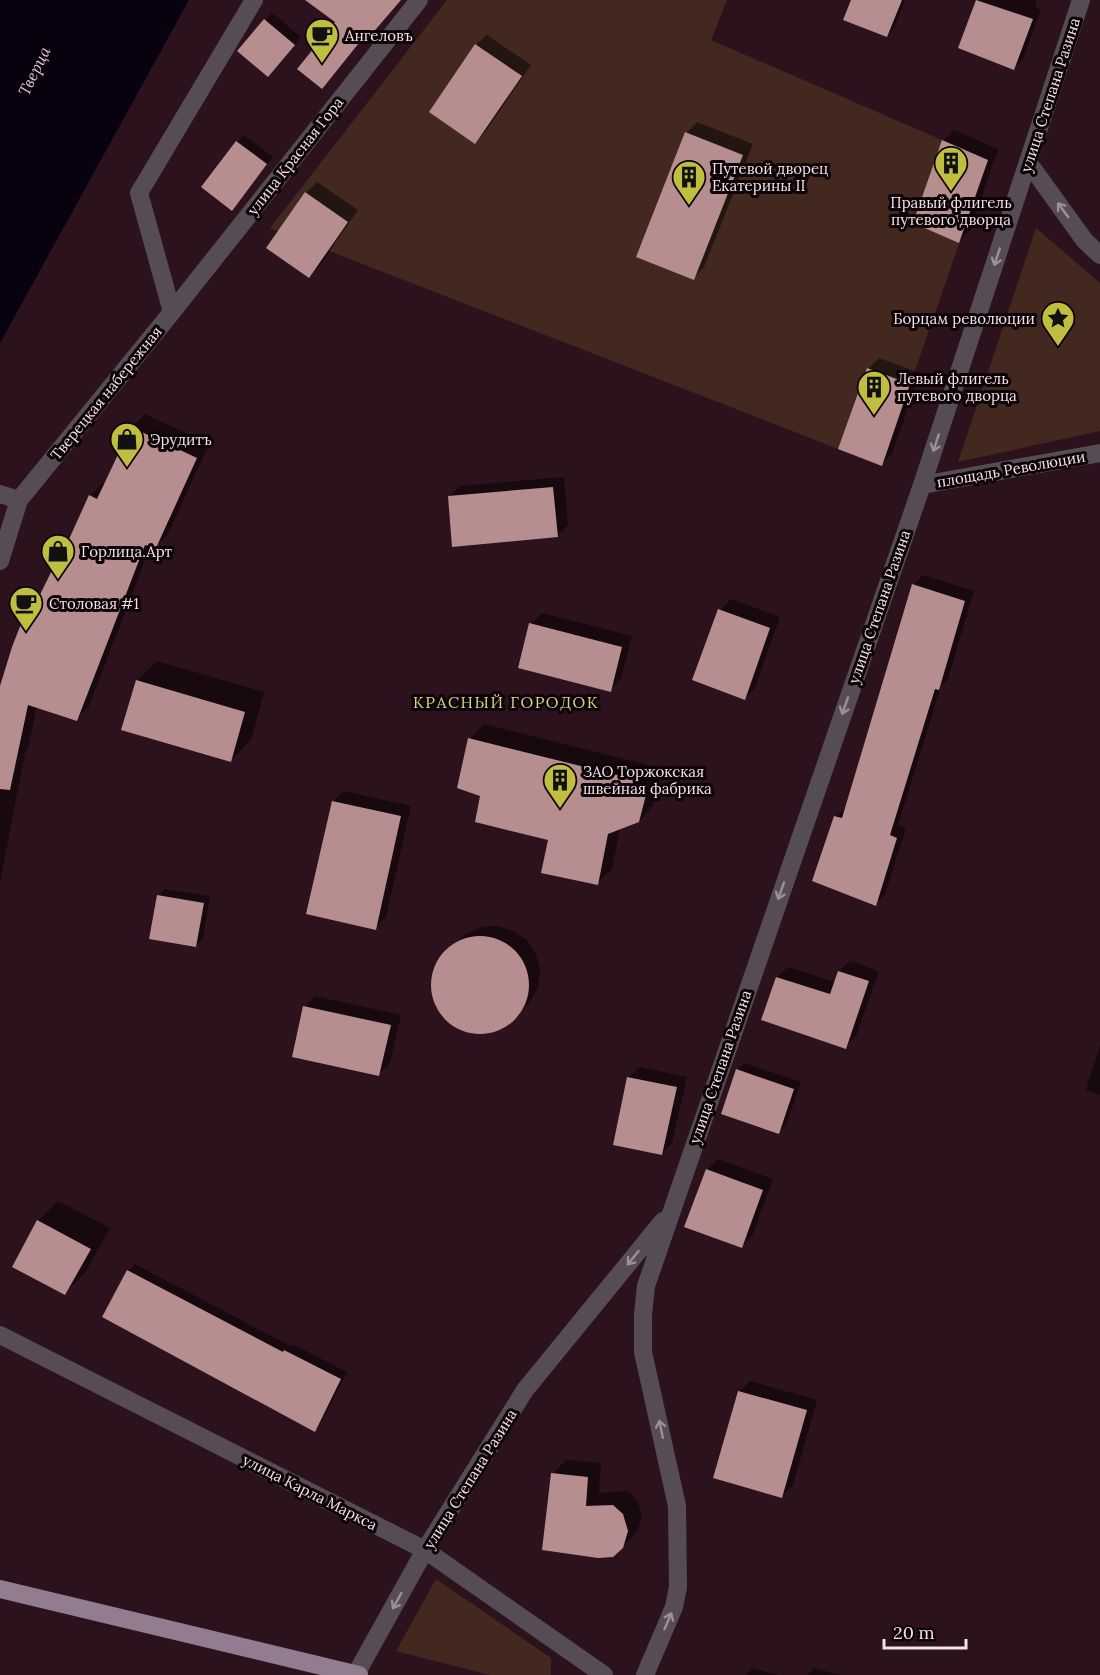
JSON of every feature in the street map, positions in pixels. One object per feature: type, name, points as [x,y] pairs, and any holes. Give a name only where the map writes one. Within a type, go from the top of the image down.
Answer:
[{"type":"main road","points":[[0,1589],[358,1675]]},
{"type":"street","name":"Тверецкая набережная","points":[[0,561],[19,500],[172,312],[139,193],[254,0]]},
{"type":"street","name":"улица Красная Гора","points":[[172,312],[419,0]]},
{"type":"street","name":"улица Степана Разина","points":[[645,1675],[674,1607],[678,1587],[677,1506],[643,1352],[646,1286],[922,485],[1081,0]]},
{"type":"street","points":[[1028,162],[1085,241],[1100,255]]},
{"type":"street","name":"площадь Революции","points":[[922,485],[1100,453]]},
{"type":"street","points":[[0,494],[19,500]]},
{"type":"street","name":"улица Степана Разина","points":[[358,1675],[425,1550],[525,1390],[670,1213]]},
{"type":"street","name":"улица Карла Маркса","points":[[0,1335],[425,1550],[604,1675]]},
{"type":"shaded area","points":[[447,0],[727,0],[711,40],[988,160],[882,466],[270,228]]},
{"type":"shaded area","points":[[1036,228],[1100,283],[1100,431],[958,462]]},
{"type":"shaded area","points":[[436,1579],[551,1658],[551,1675],[490,1675],[396,1651]]},
{"type":"water","name":"Тверца","points":[[0,0],[189,0],[0,343]]},
{"type":"building","points":[[305,0],[401,0],[370,36],[367,33],[322,89],[297,69],[335,22]]},
{"type":"building","points":[[851,0],[902,0],[887,37],[843,20]]},
{"type":"building","points":[[976,0],[1033,19],[1014,70],[958,48]]},
{"type":"building","points":[[264,19],[295,45],[268,77],[237,51]]},
{"type":"building","points":[[475,44],[522,76],[475,144],[429,112]]},
{"type":"building","name":"Путевой дворец Екатерины II","points":[[685,132],[743,155],[694,280],[636,257]]},
{"type":"building","name":"Правый флигель путевого дворца","points":[[942,140],[988,160],[959,243],[913,223]]},
{"type":"building","points":[[236,141],[267,164],[232,211],[201,187]]},
{"type":"building","points":[[305,192],[348,222],[309,278],[266,248]]},
{"type":"building","name":"Левый флигель путевого дворца","points":[[867,368],[910,384],[882,466],[838,449]]},
{"type":"building","points":[[131,427],[197,458],[156,548],[145,545],[77,721],[28,705],[10,790],[0,789],[0,686],[12,647],[26,611],[31,613],[58,558],[60,559],[89,495],[97,499]]},
{"type":"building","points":[[553,487],[558,537],[452,547],[448,496]]},
{"type":"building","points":[[912,584],[965,601],[939,690],[935,689],[890,835],[897,838],[876,906],[812,881],[834,816],[842,818]]},
{"type":"building","points":[[718,609],[770,628],[745,700],[692,680]]},
{"type":"building","points":[[529,623],[622,647],[611,692],[518,668]]},
{"type":"building","points":[[136,680],[245,712],[231,762],[121,730]]},
{"type":"building","name":"ЗАО Торжокская швейная фабрика","points":[[468,738],[633,779],[646,795],[639,822],[608,834],[598,885],[541,873],[548,840],[475,822],[480,796],[457,788]]},
{"type":"building","points":[[332,801],[401,816],[376,930],[306,914]]},
{"type":"building","points":[[157,895],[204,903],[196,947],[149,939]]},
{"type":"building","points":[[480,936],[499,940],[514,951],[525,966],[529,985],[525,1004],[514,1019],[499,1030],[480,1034],[461,1030],[446,1019],[435,1004],[431,985],[435,966],[446,951],[461,940]]},
{"type":"building","points":[[838,971],[869,981],[846,1049],[761,1020],[776,977],[830,994]]},
{"type":"building","points":[[303,1006],[391,1025],[379,1076],[292,1057]]},
{"type":"building","points":[[736,1069],[794,1089],[779,1134],[721,1114]]},
{"type":"building","points":[[627,1077],[677,1087],[662,1155],[613,1145]]},
{"type":"building","points":[[706,1169],[763,1190],[742,1248],[684,1227]]},
{"type":"building","points":[[37,1220],[91,1249],[65,1295],[12,1267]]},
{"type":"building","points":[[127,1270],[283,1352],[284,1350],[341,1379],[315,1432],[102,1317]]},
{"type":"building","points":[[738,1391],[807,1410],[782,1498],[713,1478]]},
{"type":"building","points":[[551,1473],[588,1477],[586,1506],[613,1505],[623,1514],[628,1531],[623,1548],[613,1557],[598,1558],[542,1550]]},
{"type":"place","name":"Ангеловъ","points":[[322,64]]},
{"type":"place","name":"Правый флигель путевого дворца","points":[[951,192]]},
{"type":"place","name":"Путевой дворец Екатерины II","points":[[689,206]]},
{"type":"place","name":"Борцам революции","points":[[1058,347]]},
{"type":"place","name":"Левый флигель путевого дворца","points":[[874,416]]},
{"type":"place","name":"Эрудитъ","points":[[127,468]]},
{"type":"place","name":"Горлица.Арт","points":[[58,580]]},
{"type":"place","name":"Столовая #1","points":[[26,632]]},
{"type":"place","name":"ЗАО Торжокская швейная фабрика","points":[[560,809]]},
{"type":"district","name":"КРАСНЫЙ ГОРОДОК","points":[[506,702]]}]
